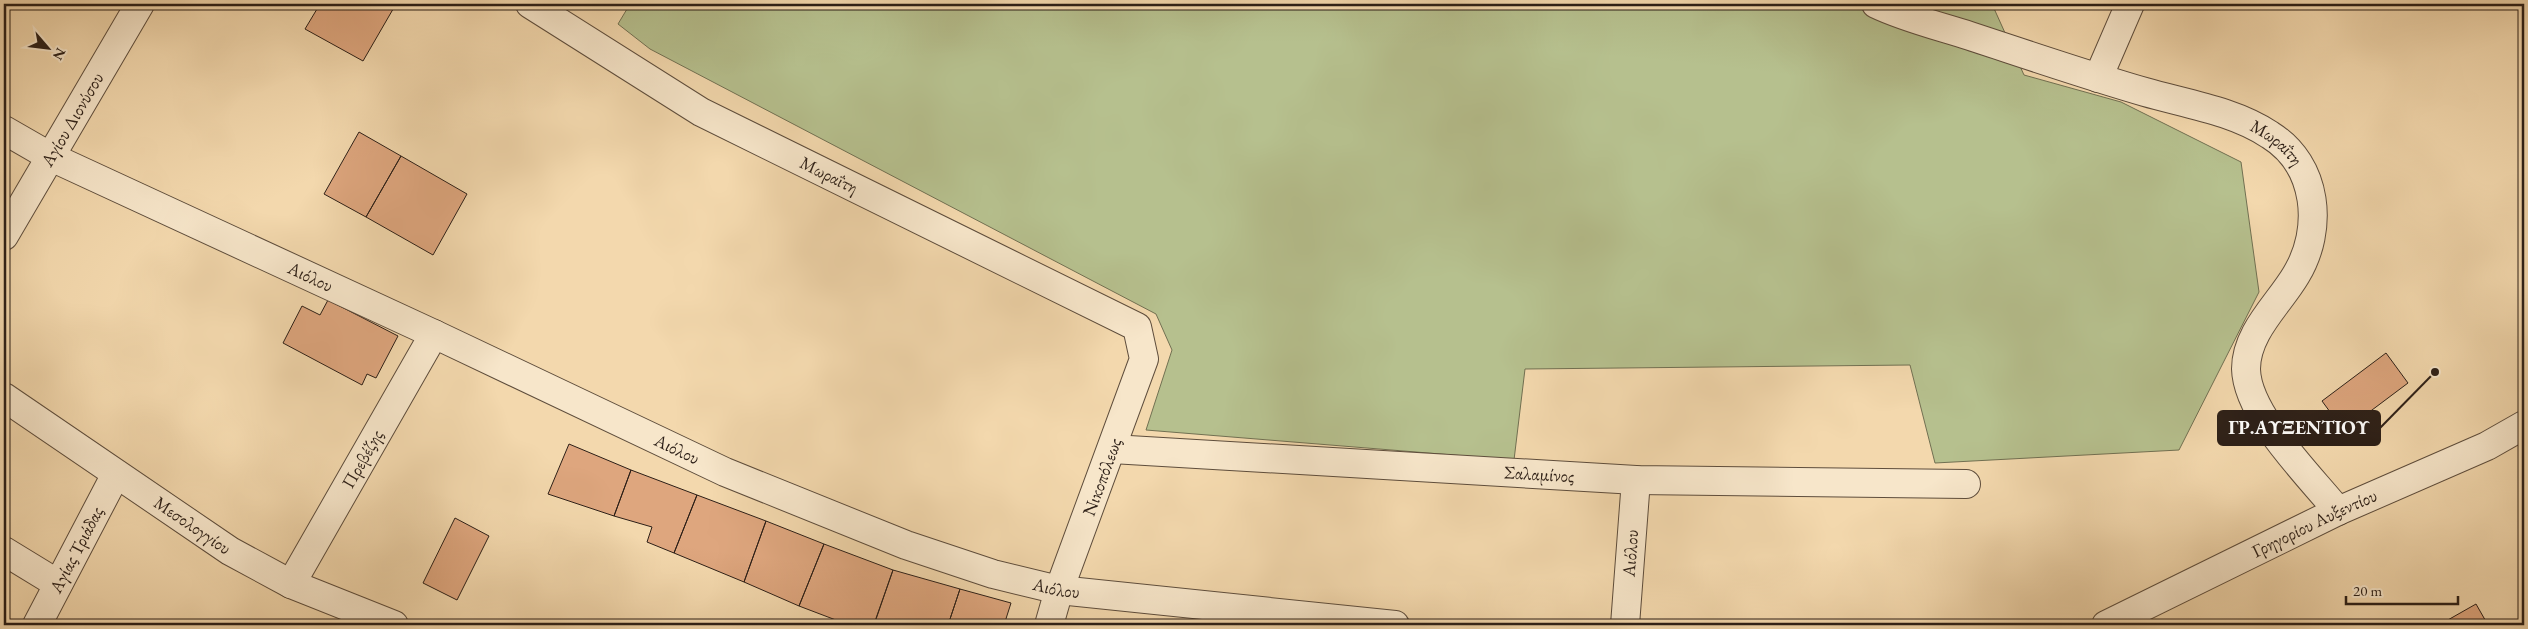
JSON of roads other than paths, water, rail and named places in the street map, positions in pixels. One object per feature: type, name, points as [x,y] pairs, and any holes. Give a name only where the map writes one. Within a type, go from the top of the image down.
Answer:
[{"type":"street","name":"Αγίου Διονύσου","points":[[4,236],[140,4]]},
{"type":"street","name":"Μωραΐτη","points":[[530,4],[701,112],[1138,327]]},
{"type":"street","name":"Μωραΐτη","points":[[1876,4],[2098,78],[2242,120],[2272,136],[2294,156],[2308,178],[2313,212],[2310,241],[2297,274],[2262,322],[2252,345],[2246,368],[2252,398],[2264,420],[2338,510]]},
{"type":"street","points":[[2098,78],[2130,4]]},
{"type":"street","name":"Αιόλου","points":[[4,130],[51,157],[742,479],[906,545],[993,574],[1059,590],[1395,625]]},
{"type":"street","name":"Νικοπόλεως","points":[[1049,625],[1059,590],[1144,359],[1138,327]]},
{"type":"street","name":"Πρεβέζης","points":[[291,584],[434,334]]},
{"type":"street","name":"Μεσολογγίου","points":[[4,397],[230,552],[291,584],[394,625]]},
{"type":"street","name":"Γρηγορίου Αυξεντίου","points":[[2106,625],[2338,510],[2487,446],[2524,425]]},
{"type":"street","name":"Σαλαμίνος","points":[[1112,449],[1636,480],[1966,484]]},
{"type":"street","name":"Αγίας Τριάδας","points":[[37,625],[116,474]]},
{"type":"street","name":"Αιόλου","points":[[1626,625],[1636,480]]},
{"type":"street","points":[[4,551],[58,584]]},
{"type":"place","name":"ΓΡ.ΑΥΞΕΝΤΙΟΥ","points":[[2435,372]]}]
